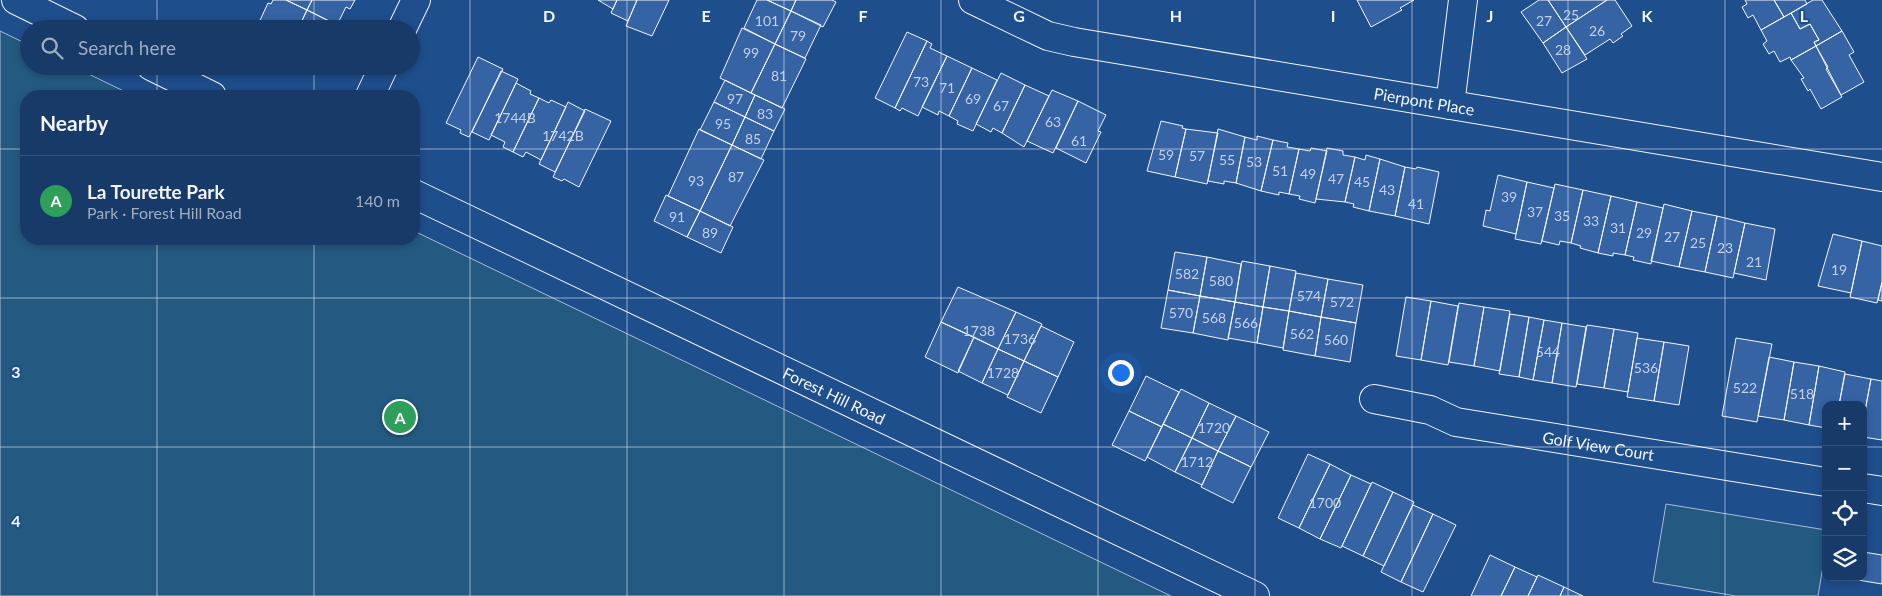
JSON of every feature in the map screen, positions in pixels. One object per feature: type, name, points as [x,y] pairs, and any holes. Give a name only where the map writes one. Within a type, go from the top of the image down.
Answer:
[{"type":"street","points":[[16,0],[57,20]]},
{"type":"street","points":[[406,20],[416,0]]},
{"type":"street","name":"Pierpont Place","points":[[973,0],[1048,36],[1074,42],[1882,177]]},
{"type":"street","points":[[1450,105],[1463,0]]},
{"type":"street","points":[[169,75],[200,90]]},
{"type":"street","points":[[373,90],[380,75]]},
{"type":"street","name":"Forest Hill Road","points":[[420,197],[1255,596]]},
{"type":"street","name":"Golf View Court","points":[[1374,399],[1430,410],[1456,422],[1822,481]]},
{"type":"street","points":[[1867,489],[1882,491]]},
{"type":"shaded area","points":[[0,31],[20,41],[20,75],[91,75],[122,90],[20,90],[20,245],[420,245],[420,234],[1171,596],[0,596]]},
{"type":"shaded area","points":[[1666,504],[1822,529],[1822,572],[1818,596],[1736,596],[1653,582]]},
{"type":"building","points":[[273,0],[286,0],[307,10],[302,20],[260,20],[268,3],[271,4]]},
{"type":"building","points":[[286,0],[312,0],[307,10]]},
{"type":"building","points":[[312,0],[355,0],[350,9],[346,7],[340,20],[327,20],[307,10]]},
{"type":"building","points":[[598,0],[617,0],[613,9]]},
{"type":"building","points":[[617,0],[637,0],[628,21],[611,13]]},
{"type":"building","points":[[637,0],[669,0],[652,36],[626,26]]},
{"type":"building","points":[[757,0],[767,0],[791,11],[775,44],[744,28]]},
{"type":"building","points":[[767,0],[796,0],[791,11]]},
{"type":"building","points":[[796,0],[832,0],[836,2],[823,27],[791,11]]},
{"type":"building","points":[[1357,0],[1414,0],[1400,8],[1402,10],[1371,27]]},
{"type":"building","points":[[1539,0],[1548,0],[1566,27],[1543,43],[1521,12]]},
{"type":"building","points":[[1548,0],[1607,0],[1566,27]]},
{"type":"building","points":[[1607,0],[1615,0],[1632,26],[1613,43],[1610,39],[1585,55],[1566,27]]},
{"type":"building","points":[[1745,0],[1774,0],[1784,17],[1761,30],[1753,15],[1748,18],[1742,7],[1747,4]]},
{"type":"building","points":[[1774,0],[1805,0],[1807,4],[1784,17]]},
{"type":"building","points":[[1813,0],[1822,0],[1842,31],[1816,46],[1814,42],[1819,40],[1810,24],[1800,29],[1791,13]]},
{"type":"building","points":[[307,10],[327,20],[302,20]]},
{"type":"building","points":[[791,11],[821,25],[805,58],[775,44]]},
{"type":"building","points":[[1791,13],[1800,29],[1810,24],[1819,40],[1814,42],[1816,46],[1791,60],[1790,57],[1780,62],[1774,51],[1769,54],[1763,44],[1767,41],[1761,30]]},
{"type":"building","points":[[1566,27],[1587,59],[1562,73],[1543,43]]},
{"type":"building","points":[[742,28],[775,44],[751,93],[720,78]]},
{"type":"building","points":[[1842,31],[1854,52],[1849,55],[1864,82],[1841,95],[1816,46]]},
{"type":"building","points":[[907,32],[927,41],[895,108],[875,98]]},
{"type":"building","points":[[927,41],[932,44],[930,48],[947,56],[918,116],[902,108],[900,111],[895,108]]},
{"type":"building","points":[[775,44],[806,59],[782,108],[751,93]]},
{"type":"building","points":[[1816,46],[1828,67],[1826,69],[1842,97],[1821,109],[1810,89],[1808,91],[1801,79],[1804,78],[1791,60]]},
{"type":"building","points":[[947,56],[972,68],[949,116],[939,111],[938,115],[922,107]]},
{"type":"building","points":[[478,57],[503,69],[469,137],[460,133],[461,130],[446,123]]},
{"type":"building","points":[[972,68],[997,80],[973,131],[957,124],[958,121],[949,116]]},
{"type":"building","points":[[501,71],[518,79],[489,140],[472,132]]},
{"type":"building","points":[[1001,73],[1025,85],[1002,133],[993,128],[991,132],[976,124]]},
{"type":"building","points":[[725,80],[755,95],[745,117],[714,102]]},
{"type":"building","points":[[516,83],[531,91],[530,94],[539,98],[513,152],[503,147],[505,142],[491,135]]},
{"type":"building","points":[[1025,85],[1049,96],[1024,147],[1002,133]]},
{"type":"building","points":[[1052,90],[1078,101],[1053,153],[1027,141]]},
{"type":"building","points":[[755,95],[785,109],[774,131],[745,117]]},
{"type":"building","points":[[539,98],[549,103],[551,100],[566,107],[541,160],[526,152],[523,157],[513,152]]},
{"type":"building","points":[[1078,101],[1106,115],[1098,131],[1101,132],[1086,163],[1056,148]]},
{"type":"building","points":[[568,102],[585,111],[555,172],[539,164]]},
{"type":"building","points":[[714,102],[745,117],[732,145],[700,130]]},
{"type":"building","points":[[585,109],[611,121],[579,187],[564,179],[562,181],[553,177]]},
{"type":"building","points":[[745,117],[774,131],[761,159],[732,145]]},
{"type":"building","points":[[1161,121],[1183,126],[1182,128],[1186,129],[1175,177],[1147,171]]},
{"type":"building","points":[[699,129],[732,145],[700,211],[668,196]]},
{"type":"building","points":[[1186,129],[1218,133],[1207,184],[1175,177]]},
{"type":"building","points":[[1218,129],[1245,137],[1236,183],[1224,181],[1224,184],[1208,181]]},
{"type":"building","points":[[1257,136],[1273,140],[1261,191],[1236,183],[1245,137],[1257,140]]},
{"type":"building","points":[[1273,140],[1288,143],[1287,147],[1299,149],[1289,194],[1279,192],[1279,195],[1261,191]]},
{"type":"building","points":[[732,145],[764,160],[730,226],[700,211]]},
{"type":"building","points":[[1311,148],[1327,151],[1315,203],[1299,199],[1300,196],[1289,194],[1299,149],[1310,151]]},
{"type":"building","points":[[1327,148],[1343,151],[1343,155],[1355,157],[1345,202],[1316,199]]},
{"type":"building","points":[[1366,155],[1380,159],[1369,211],[1353,207],[1354,204],[1345,202],[1355,157],[1365,160]]},
{"type":"building","points":[[1380,159],[1405,167],[1395,216],[1369,211]]},
{"type":"building","points":[[1405,167],[1416,169],[1417,167],[1439,172],[1429,224],[1395,216]]},
{"type":"building","points":[[1498,175],[1527,182],[1516,234],[1483,226],[1486,210],[1490,211]]},
{"type":"building","points":[[1527,182],[1554,188],[1541,244],[1515,239]]},
{"type":"building","points":[[1555,184],[1583,190],[1571,243],[1560,241],[1559,245],[1542,241]]},
{"type":"building","points":[[1583,190],[1611,196],[1598,253],[1580,248],[1581,246],[1571,243]]},
{"type":"building","points":[[666,195],[700,211],[687,237],[654,221]]},
{"type":"building","points":[[1611,196],[1637,202],[1625,255],[1613,253],[1613,256],[1598,253]]},
{"type":"building","points":[[1637,202],[1663,208],[1651,264],[1633,260],[1634,257],[1625,255]]},
{"type":"building","points":[[1664,204],[1692,211],[1679,267],[1651,261]]},
{"type":"building","points":[[700,211],[733,227],[721,253],[687,237]]},
{"type":"building","points":[[1692,211],[1717,216],[1705,272],[1679,267]]},
{"type":"building","points":[[1717,216],[1745,223],[1733,278],[1705,272]]},
{"type":"building","points":[[1745,223],[1775,229],[1766,280],[1734,273]]},
{"type":"building","points":[[1833,234],[1862,241],[1851,293],[1818,286]]},
{"type":"building","points":[[1862,241],[1882,246],[1882,282],[1877,303],[1850,297]]},
{"type":"building","points":[[1175,252],[1207,257],[1200,296],[1168,290]]},
{"type":"building","points":[[1207,257],[1241,264],[1235,302],[1200,296]]},
{"type":"building","points":[[1242,261],[1270,266],[1263,307],[1235,302]]},
{"type":"building","points":[[1270,266],[1296,271],[1289,311],[1263,307]]},
{"type":"building","points":[[1296,273],[1328,279],[1321,317],[1289,311]]},
{"type":"building","points":[[1328,279],[1363,285],[1356,323],[1321,317]]},
{"type":"building","points":[[1882,282],[1882,301],[1878,300]]},
{"type":"building","points":[[958,287],[1016,312],[998,349],[941,322]]},
{"type":"building","points":[[1168,290],[1200,296],[1193,333],[1161,328]]},
{"type":"building","points":[[1200,296],[1235,302],[1228,340],[1193,333]]},
{"type":"building","points":[[1406,297],[1431,301],[1421,360],[1396,356]]},
{"type":"building","points":[[1431,301],[1458,306],[1448,365],[1421,360]]},
{"type":"building","points":[[1235,302],[1263,307],[1257,343],[1228,338]]},
{"type":"building","points":[[1459,303],[1484,307],[1474,366],[1449,362]]},
{"type":"building","points":[[1263,307],[1289,311],[1283,348],[1257,343]]},
{"type":"building","points":[[1484,307],[1510,311],[1500,371],[1474,366]]},
{"type":"building","points":[[1289,311],[1321,317],[1315,356],[1283,350]]},
{"type":"building","points":[[1016,312],[1042,324],[1024,361],[998,349]]},
{"type":"building","points":[[1510,314],[1529,317],[1519,377],[1499,374]]},
{"type":"building","points":[[1321,317],[1356,323],[1350,362],[1315,356]]},
{"type":"building","points":[[1529,317],[1544,320],[1533,380],[1519,377]]},
{"type":"building","points":[[1544,320],[1562,323],[1552,383],[1533,380]]},
{"type":"building","points":[[941,322],[974,337],[958,373],[925,357]]},
{"type":"building","points":[[1562,323],[1586,327],[1576,387],[1552,383]]},
{"type":"building","points":[[1587,325],[1614,329],[1604,388],[1577,384]]},
{"type":"building","points":[[1041,326],[1074,342],[1058,377],[1024,361]]},
{"type":"building","points":[[1614,329],[1638,333],[1628,392],[1604,388]]},
{"type":"building","points":[[974,337],[998,349],[982,383],[958,371]]},
{"type":"building","points":[[1637,338],[1664,342],[1654,401],[1627,397]]},
{"type":"building","points":[[1736,338],[1772,344],[1757,422],[1722,416]]},
{"type":"building","points":[[1664,342],[1689,346],[1679,405],[1654,401]]},
{"type":"building","points":[[998,349],[1024,361],[1008,395],[982,383]]},
{"type":"building","points":[[1769,357],[1794,362],[1784,420],[1758,416]]},
{"type":"building","points":[[1024,361],[1058,377],[1041,413],[1007,397]]},
{"type":"building","points":[[1794,362],[1819,366],[1809,425],[1784,420]]},
{"type":"building","points":[[1819,366],[1845,372],[1840,401],[1822,401],[1822,427],[1809,425]]},
{"type":"building","points":[[1845,374],[1871,379],[1867,401],[1840,401]]},
{"type":"building","points":[[1146,376],[1179,392],[1162,427],[1129,411]]},
{"type":"building","points":[[1871,379],[1882,381],[1882,440],[1867,438],[1867,401]]},
{"type":"building","points":[[1181,389],[1209,403],[1192,438],[1163,424]]},
{"type":"building","points":[[1209,403],[1236,416],[1218,451],[1192,438]]},
{"type":"building","points":[[1129,411],[1162,427],[1145,461],[1112,445]]},
{"type":"building","points":[[1236,416],[1269,432],[1251,467],[1218,451]]},
{"type":"building","points":[[1163,424],[1192,438],[1175,472],[1147,457]]},
{"type":"building","points":[[1192,438],[1218,451],[1202,485],[1175,472]]},
{"type":"building","points":[[1218,451],[1251,467],[1233,503],[1201,487]]},
{"type":"building","points":[[1308,454],[1330,464],[1299,528],[1278,518]]},
{"type":"building","points":[[1330,464],[1351,475],[1320,539],[1299,528]]},
{"type":"building","points":[[1351,475],[1371,484],[1341,548],[1320,539]]},
{"type":"building","points":[[1372,482],[1393,492],[1363,556],[1342,546]]},
{"type":"building","points":[[1393,492],[1414,502],[1384,566],[1363,556]]},
{"type":"building","points":[[1413,505],[1433,514],[1401,582],[1381,572]]},
{"type":"building","points":[[1433,514],[1456,525],[1423,592],[1401,582]]},
{"type":"building","points":[[1867,553],[1882,555],[1882,584],[1864,581],[1867,581]]},
{"type":"building","points":[[1490,555],[1515,567],[1501,596],[1471,596]]},
{"type":"building","points":[[1515,567],[1537,577],[1528,596],[1501,596]]},
{"type":"building","points":[[1538,575],[1564,587],[1560,596],[1528,596]]},
{"type":"building","points":[[1564,587],[1583,596],[1560,596]]},
{"type":"place","name":"La Tourette Park","points":[[400,417]]}]
